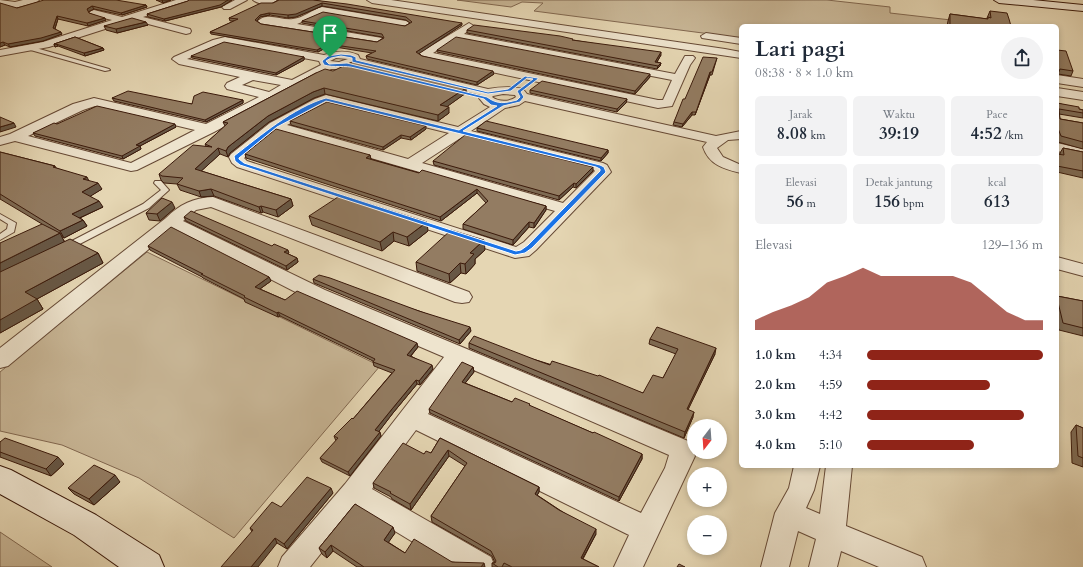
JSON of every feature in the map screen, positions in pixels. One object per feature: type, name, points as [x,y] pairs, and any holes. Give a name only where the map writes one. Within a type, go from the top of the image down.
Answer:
[{"type":"street","points":[[3,3],[16,5],[34,0]]},
{"type":"street","points":[[0,53],[45,45],[185,0]]},
{"type":"street","points":[[227,7],[242,0]]},
{"type":"street","points":[[372,0],[725,52],[739,56]]},
{"type":"street","points":[[999,0],[1083,8]]},
{"type":"street","points":[[349,60],[378,40],[410,22],[322,10],[291,24],[378,40]]},
{"type":"street","points":[[94,13],[129,18],[186,31]]},
{"type":"street","points":[[669,63],[687,62],[678,78],[668,102],[658,104],[535,74],[424,54],[462,31],[567,52],[678,78]]},
{"type":"street","points":[[694,35],[739,41]]},
{"type":"street","points":[[294,84],[183,62],[178,59],[225,40],[327,62],[349,60],[487,96],[517,93],[677,136]]},
{"type":"street","points":[[517,93],[535,74],[567,52],[631,58]]},
{"type":"street","points":[[725,52],[739,52]]},
{"type":"street","points":[[15,137],[131,167],[145,163],[294,84],[327,62]]},
{"type":"street","points":[[252,76],[231,86],[271,96]]},
{"type":"street","points":[[1059,79],[1083,83]]},
{"type":"street","points":[[1059,84],[1083,89]]},
{"type":"street","points":[[1059,92],[1083,96]]},
{"type":"street","points":[[411,164],[460,132],[506,105],[519,101],[517,93]]},
{"type":"street","points":[[487,96],[493,104],[506,105],[677,136],[713,144],[728,136],[739,135]]},
{"type":"street","points":[[330,100],[460,132],[602,168],[603,172],[530,246],[523,252],[515,253],[242,164],[236,160],[236,157],[275,126],[319,102],[330,100]]},
{"type":"street","points":[[0,141],[15,137],[78,107],[94,102],[209,129]]},
{"type":"street","points":[[275,126],[566,209]]},
{"type":"street","points":[[713,144],[711,154],[729,166],[739,168]]},
{"type":"street","points":[[1059,147],[1083,153]]},
{"type":"street","points":[[0,360],[172,222],[184,209],[194,204],[213,202],[462,297]]},
{"type":"street","points":[[172,222],[318,295],[679,448],[682,456],[680,461],[628,567]]},
{"type":"street","points":[[1059,253],[1083,259]]},
{"type":"street","points":[[1059,264],[1083,270]]},
{"type":"street","points":[[292,567],[354,492],[412,418],[458,355]]},
{"type":"street","points":[[412,418],[646,529]]},
{"type":"street","points":[[774,567],[790,513],[801,490],[806,468]]},
{"type":"street","points":[[823,567],[831,533],[839,468]]},
{"type":"street","points":[[0,479],[85,525],[147,567]]},
{"type":"street","points":[[354,492],[481,567]]},
{"type":"street","points":[[790,513],[831,533],[912,567]]},
{"type":"lane","points":[[28,48],[107,70]]},
{"type":"lane","points":[[62,250],[146,206],[165,190],[158,183]]},
{"type":"lane","points":[[0,216],[12,223],[11,230],[0,238]]},
{"type":"shaded area","points":[[457,0],[827,0],[890,7],[890,13],[951,20],[952,24],[739,24],[739,38],[534,11],[543,3],[522,2],[511,7]]},
{"type":"shaded area","points":[[147,252],[380,366],[234,538],[139,478],[62,445],[0,431],[0,372]]},
{"type":"shaded area","points":[[0,532],[52,567],[0,567]]},
{"type":"building","points":[[44,0],[116,0],[146,5],[121,13],[92,6],[87,9],[89,13],[105,18],[87,23],[57,16],[53,28],[61,32],[41,38],[8,44],[3,42],[0,43],[0,3],[17,8]]},
{"type":"building","points":[[228,0],[220,5],[164,19],[147,14],[188,1]]},
{"type":"building","points":[[279,0],[313,0],[347,4],[462,23],[416,52],[422,56],[493,71],[477,82],[366,56],[376,51],[328,44],[317,50],[210,32],[238,19],[229,18],[261,3],[273,3]],"holes":[[[322,3],[406,17],[412,22],[405,26],[323,12],[302,21],[382,34],[384,38],[377,42],[261,24],[255,20],[260,15],[269,13],[288,15],[296,14]]]},
{"type":"building","points":[[990,11],[1007,13],[1010,24],[950,24],[950,14],[988,19],[988,17],[991,18]]},
{"type":"building","points":[[132,18],[146,22],[116,29],[104,26]]},
{"type":"building","points":[[474,25],[560,36],[573,39],[572,40],[661,52],[655,62],[661,63],[658,66],[467,30]]},
{"type":"building","points":[[75,37],[103,48],[84,53],[54,44]]},
{"type":"building","points":[[456,37],[650,74],[635,91],[437,50]]},
{"type":"building","points":[[224,42],[304,57],[276,73],[191,56]]},
{"type":"building","points":[[1059,50],[1066,51],[1073,71],[1060,69],[1059,72]]},
{"type":"building","points":[[703,57],[717,58],[712,72],[710,72],[696,112],[692,112],[683,124],[674,122],[683,99],[685,99]]},
{"type":"building","points":[[354,61],[466,88],[440,105],[449,107],[438,115],[324,88],[313,92],[268,116],[228,147],[226,151],[218,148],[195,169],[291,199],[276,210],[261,206],[259,207],[211,189],[199,191],[177,184],[183,178],[162,176],[159,174],[193,145],[212,147],[205,144],[228,123],[223,122],[316,73],[325,69],[333,71]]},
{"type":"building","points":[[542,81],[627,99],[617,109],[530,90]]},
{"type":"building","points":[[128,91],[192,104],[194,96],[203,92],[243,100],[205,120],[112,98]]},
{"type":"building","points":[[327,102],[426,126],[410,137],[401,135],[383,147],[290,121]]},
{"type":"building","points":[[1059,103],[1079,107],[1079,109],[1083,110],[1083,113],[1059,109]]},
{"type":"building","points":[[97,106],[175,124],[136,145],[140,146],[122,156],[33,133]]},
{"type":"building","points":[[1059,109],[1060,119],[1083,123],[1083,142],[1061,136],[1059,131]]},
{"type":"building","points":[[0,117],[14,123],[0,127]]},
{"type":"building","points":[[486,121],[608,150],[601,158],[477,128]]},
{"type":"building","points":[[276,129],[370,155],[366,158],[419,173],[422,170],[546,206],[534,223],[529,222],[513,240],[463,224],[488,201],[477,189],[440,217],[245,154]]},
{"type":"building","points":[[465,135],[593,167],[576,184],[574,183],[559,196],[433,161]]},
{"type":"building","points":[[1063,148],[1083,152],[1083,171],[1059,166],[1059,154],[1064,155]]},
{"type":"building","points":[[0,152],[55,166],[53,167],[87,177],[83,179],[98,183],[82,192],[99,201],[72,214],[83,220],[60,231],[0,194]]},
{"type":"building","points":[[341,195],[427,222],[407,237],[393,232],[380,242],[309,216]]},
{"type":"building","points":[[162,198],[172,202],[157,214],[146,213]]},
{"type":"building","points":[[191,211],[272,246],[274,244],[288,250],[284,252],[297,258],[286,266],[184,217]]},
{"type":"building","points":[[42,224],[60,233],[0,263],[0,243]]},
{"type":"building","points":[[171,227],[269,277],[255,287],[285,300],[297,291],[417,343],[407,355],[432,365],[419,381],[416,380],[375,430],[380,432],[348,472],[320,458],[338,438],[334,436],[352,418],[353,419],[395,370],[373,362],[375,359],[244,297],[245,296],[148,246]]},
{"type":"building","points":[[451,230],[484,240],[470,253],[474,254],[465,264],[460,263],[449,274],[416,262]]},
{"type":"building","points":[[70,239],[98,253],[25,292],[37,299],[0,320],[0,272]]},
{"type":"building","points":[[319,275],[419,311],[470,327],[459,340],[313,279]]},
{"type":"building","points":[[1059,296],[1083,301],[1083,328],[1063,323],[1059,306]]},
{"type":"building","points":[[657,327],[716,348],[687,409],[694,412],[691,419],[687,419],[687,428],[685,432],[469,343],[474,336],[550,365],[552,361],[598,376],[599,375],[643,393],[653,375],[663,378],[678,349],[650,339]]},
{"type":"building","points":[[462,362],[473,367],[462,382],[512,402],[515,398],[530,404],[529,405],[642,454],[619,497],[429,409]]},
{"type":"building","points":[[1076,425],[1083,428],[1083,458],[1078,456]]},
{"type":"building","points":[[5,438],[58,457],[46,469],[0,452],[0,442]]},
{"type":"building","points":[[440,438],[539,487],[535,494],[559,510],[596,529],[581,558],[599,567],[512,567],[504,563],[502,567],[498,567],[492,563],[495,563],[496,561],[491,551],[431,516],[467,463],[448,450],[410,504],[373,483],[403,443],[424,454],[426,451],[431,453]]},
{"type":"building","points":[[94,465],[115,475],[89,499],[68,488]]},
{"type":"building","points":[[307,477],[331,488],[284,544],[275,538],[251,567],[221,567],[253,530],[250,528],[272,502],[281,507]]},
{"type":"building","points":[[355,504],[393,527],[384,540],[405,553],[414,539],[452,562],[484,563],[481,567],[364,567],[331,545],[325,552],[319,548]]},
{"type":"building","points":[[679,564],[685,567],[677,567]]},
{"type":"route","points":[[330,57],[324,61],[326,64],[334,66],[347,64],[485,98],[493,104],[501,105],[460,132],[598,166],[602,168],[603,172],[530,246],[523,252],[515,253],[242,164],[236,160],[236,157],[275,126],[326,99],[460,132],[482,118],[501,105],[519,101],[522,97],[519,92],[536,79],[526,76],[509,90],[488,93],[354,61],[354,57],[347,55],[335,55],[330,57]]}]
